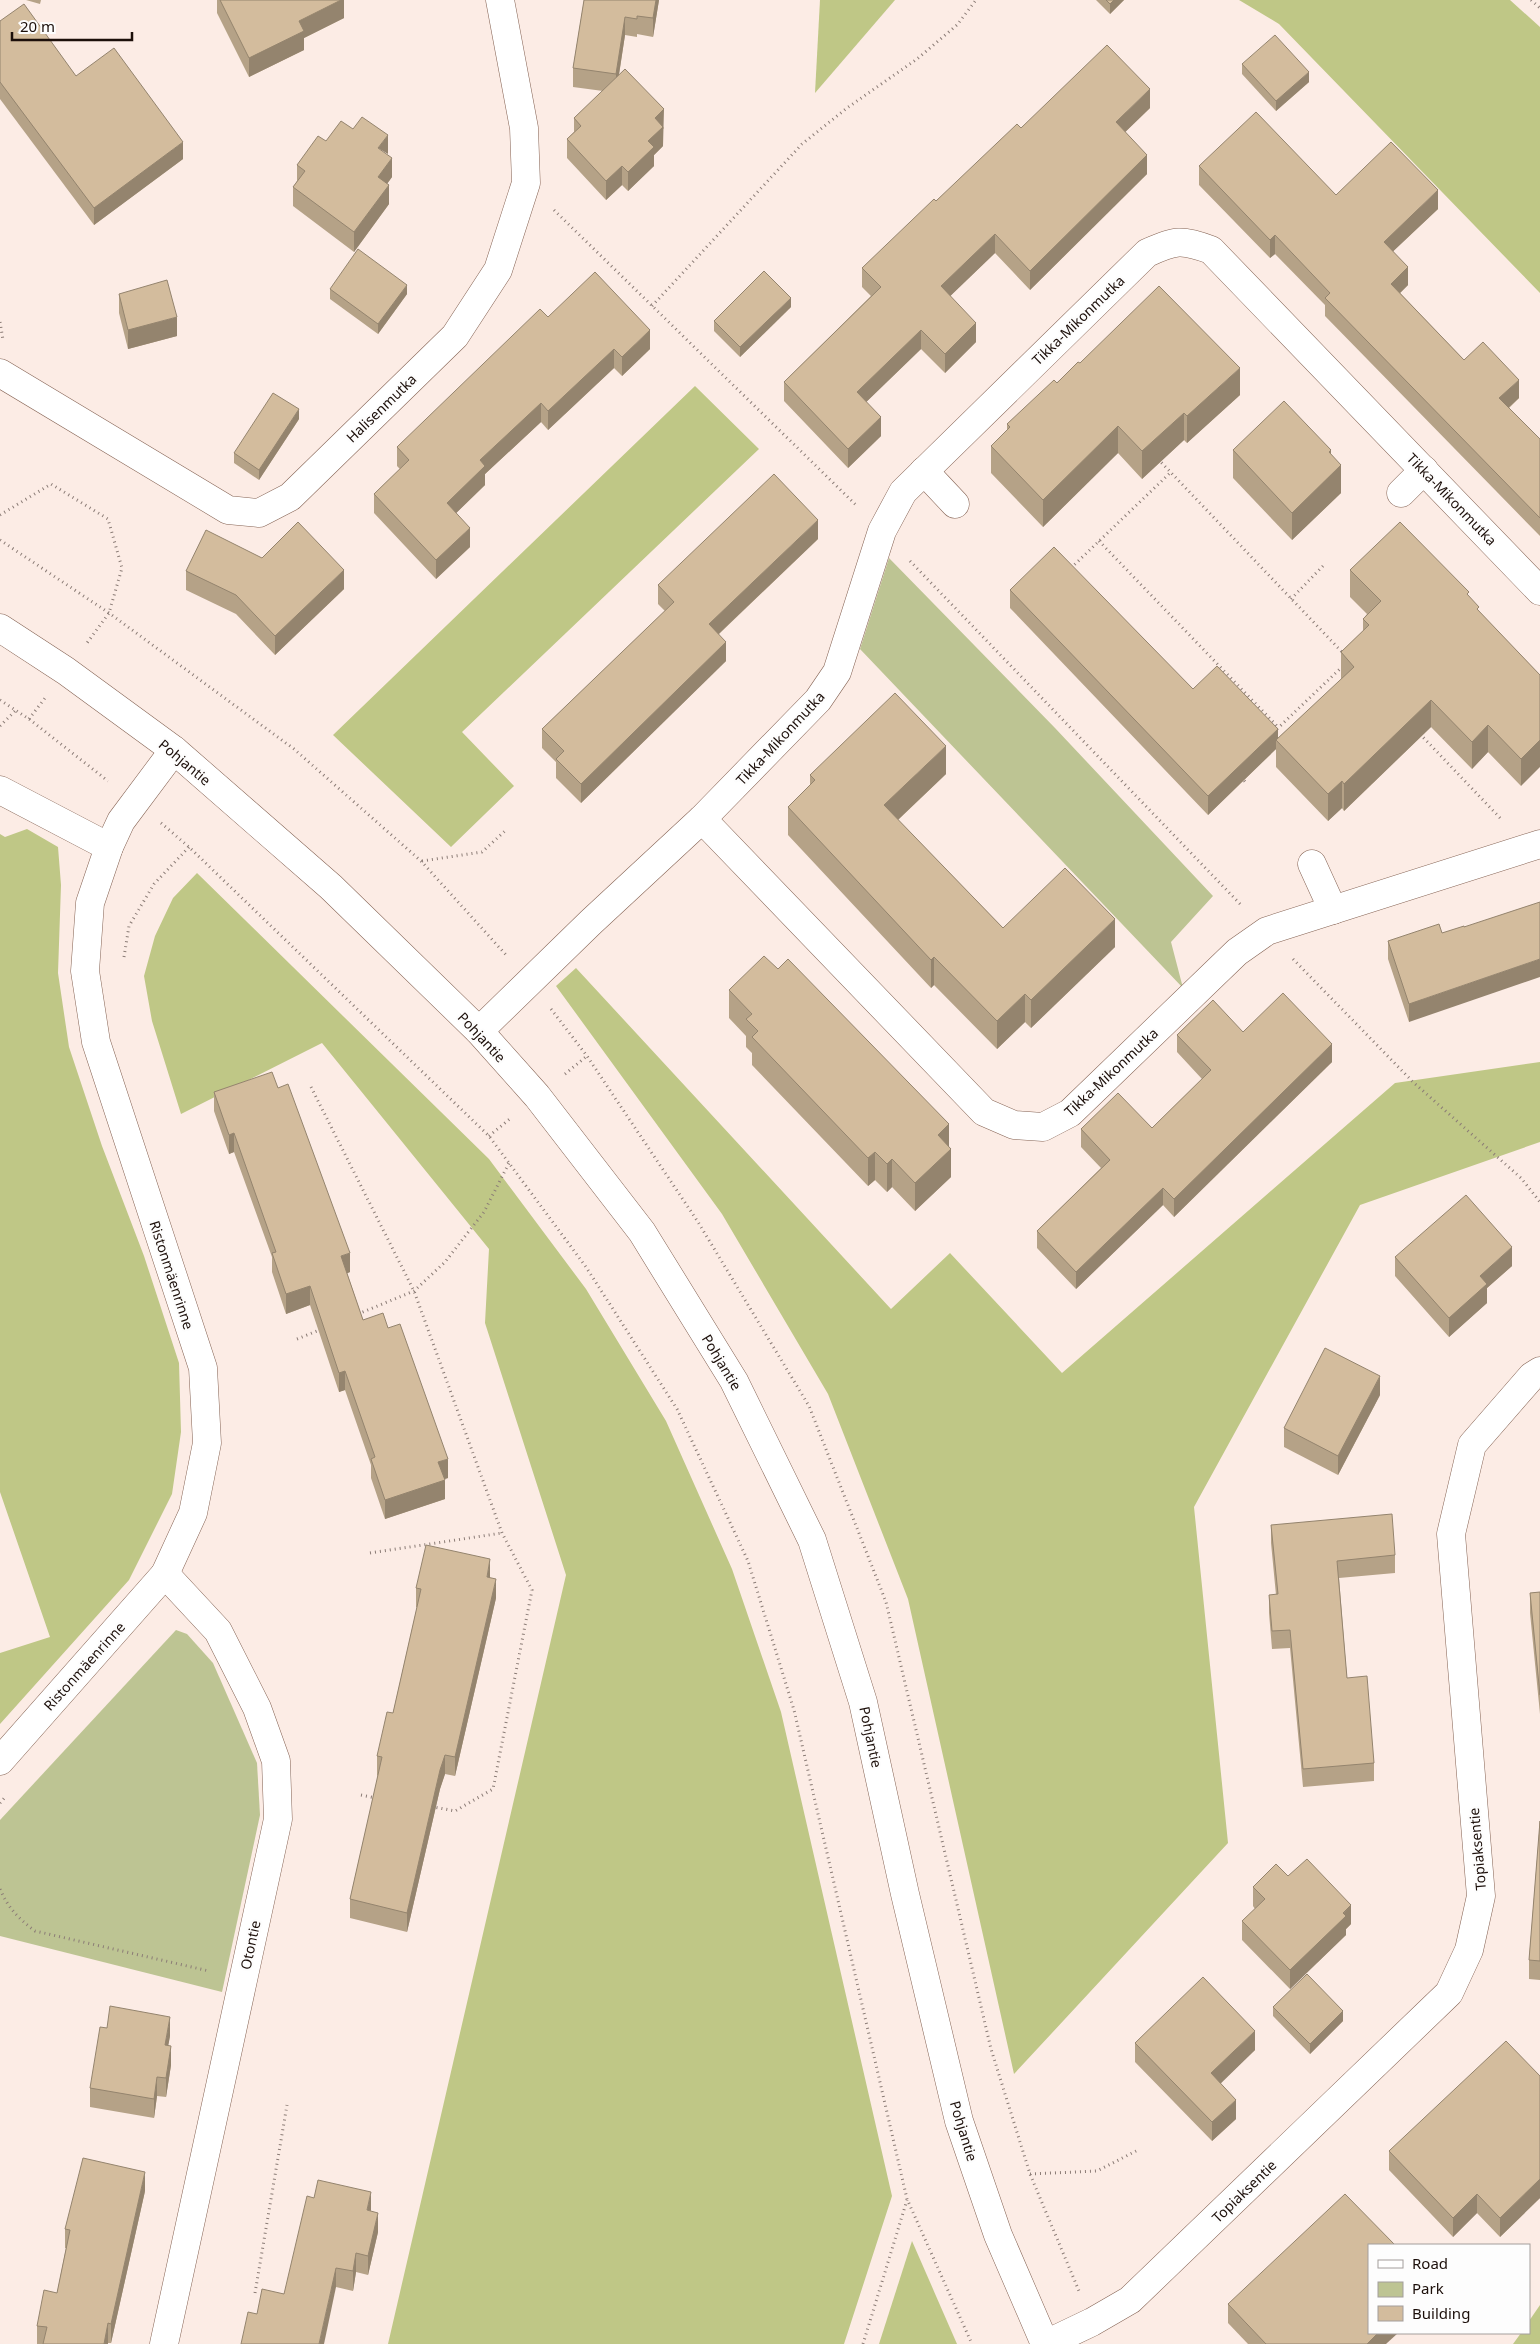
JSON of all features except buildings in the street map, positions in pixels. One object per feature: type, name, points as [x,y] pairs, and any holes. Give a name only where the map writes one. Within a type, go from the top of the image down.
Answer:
[{"type":"street","name":"Halisenmutka","points":[[0,373],[228,510],[259,513],[290,497],[454,336],[498,270],[526,182],[524,128],[500,0]]},
{"type":"street","name":"Tikka-Mikonmutka","points":[[479,1031],[702,819],[818,700],[837,672],[882,531],[903,492],[1147,253],[1167,244],[1189,242],[1211,250],[1540,591]]},
{"type":"street","points":[[1401,493],[1424,470]]},
{"type":"street","points":[[924,471],[955,504]]},
{"type":"street","name":"Pohjantie","points":[[0,628],[66,671],[174,750],[331,887],[479,1031],[537,1096],[642,1232],[734,1381],[812,1540],[863,1702],[905,1894],[959,2121],[998,2235],[1046,2344]]},
{"type":"street","name":"Ristonmäenrinne","points":[[0,1761],[165,1574],[193,1513],[207,1443],[203,1368],[96,1042],[85,971],[90,903],[109,847],[121,821],[174,750]]},
{"type":"street","points":[[0,790],[109,847]]},
{"type":"street","name":"Tikka-Mikonmutka","points":[[702,819],[984,1112],[1014,1126],[1043,1127],[1070,1113],[1237,952],[1266,931],[1534,846]]},
{"type":"street","points":[[1312,864],[1333,910]]},
{"type":"street","name":"Topiaksentie","points":[[1046,2344],[1092,2322],[1130,2300],[1448,1993],[1469,1950],[1481,1896],[1451,1534],[1472,1445],[1532,1376],[1540,1371]]},
{"type":"street","name":"Otontie","points":[[164,2344],[278,1819],[276,1760],[256,1708],[218,1631],[165,1574]]},
{"type":"path","points":[[652,306],[802,144],[847,108],[924,53],[957,25],[976,0]]},
{"type":"path","points":[[1531,0],[1540,8]]},
{"type":"path","points":[[526,182],[882,531],[1413,1082],[1521,1178],[1540,1202]]},
{"type":"path","points":[[1157,459],[1349,660],[1273,734]]},
{"type":"path","points":[[1066,572],[1170,472]]},
{"type":"path","points":[[0,515],[51,484],[108,519],[122,568],[109,613]]},
{"type":"path","points":[[0,540],[109,613],[294,749],[421,861],[531,982],[586,1056],[698,1222],[809,1406],[886,1602],[991,2049],[1030,2174],[1092,2322]]},
{"type":"path","points":[[1099,540],[1279,728]]},
{"type":"path","points":[[1291,599],[1323,566]]},
{"type":"path","points":[[0,700],[16,710],[189,846],[489,1136],[586,1267],[677,1409],[748,1562],[794,1710],[907,2199],[972,2344]]},
{"type":"path","points":[[0,726],[16,710]]},
{"type":"path","points":[[1418,732],[1534,846]]},
{"type":"path","points":[[1234,770],[1247,784]]},
{"type":"path","points":[[421,861],[482,852],[505,831]]},
{"type":"path","points":[[311,1086],[414,1291],[502,1533],[532,1590],[493,1789],[455,1811],[427,1806]]},
{"type":"path","points":[[351,1317],[414,1291],[445,1262],[484,1212],[509,1163]]},
{"type":"path","points":[[297,1339],[324,1328]]},
{"type":"path","points":[[370,1553],[502,1533]]},
{"type":"path","points":[[361,1795],[380,1798]]},
{"type":"path","points":[[0,1889],[6,1903],[18,1918],[35,1931],[243,1979]]},
{"type":"path","points":[[255,2293],[288,2105]]},
{"type":"path","points":[[1030,2174],[1097,2171],[1138,2150]]},
{"type":"path","points":[[863,2344],[907,2199]]},
{"type":"green space","points":[[820,0],[895,0],[815,93]]},
{"type":"green space","points":[[1239,0],[1510,0],[1540,27],[1540,293],[1279,24]]},
{"type":"green space","points":[[695,386],[759,449],[462,732],[514,786],[451,847],[333,735]]},
{"type":"green space","points":[[889,558],[1055,728],[1213,896],[1171,942],[1183,988],[860,649]]},
{"type":"green space","points":[[27,829],[58,847],[61,885],[58,973],[69,1047],[102,1146],[144,1256],[179,1363],[181,1432],[172,1494],[129,1580],[0,1724],[0,1653],[50,1637],[0,1492],[0,834],[5,837]]},
{"type":"green space","points":[[197,873],[489,1159],[586,1289],[666,1421],[732,1569],[781,1712],[892,2196],[844,2344],[388,2344],[566,1575],[485,1323],[489,1249],[322,1043],[181,1114],[152,1021],[144,976],[155,936],[173,898]]},
{"type":"green space","points":[[576,968],[891,1309],[950,1253],[1062,1373],[1395,1083],[1540,1062],[1540,1142],[1360,1205],[1194,1507],[1228,1843],[1014,2074],[908,1599],[828,1394],[722,1214],[556,986]]},
{"type":"green space","points":[[176,1630],[187,1634],[213,1663],[257,1763],[260,1815],[222,1992],[0,1936],[0,1820]]},
{"type":"green space","points":[[912,2241],[957,2344],[879,2344]]},
{"type":"green space","points":[[1540,2305],[1540,2344],[1513,2344],[1520,2334],[1530,2334],[1530,2320]]}]
